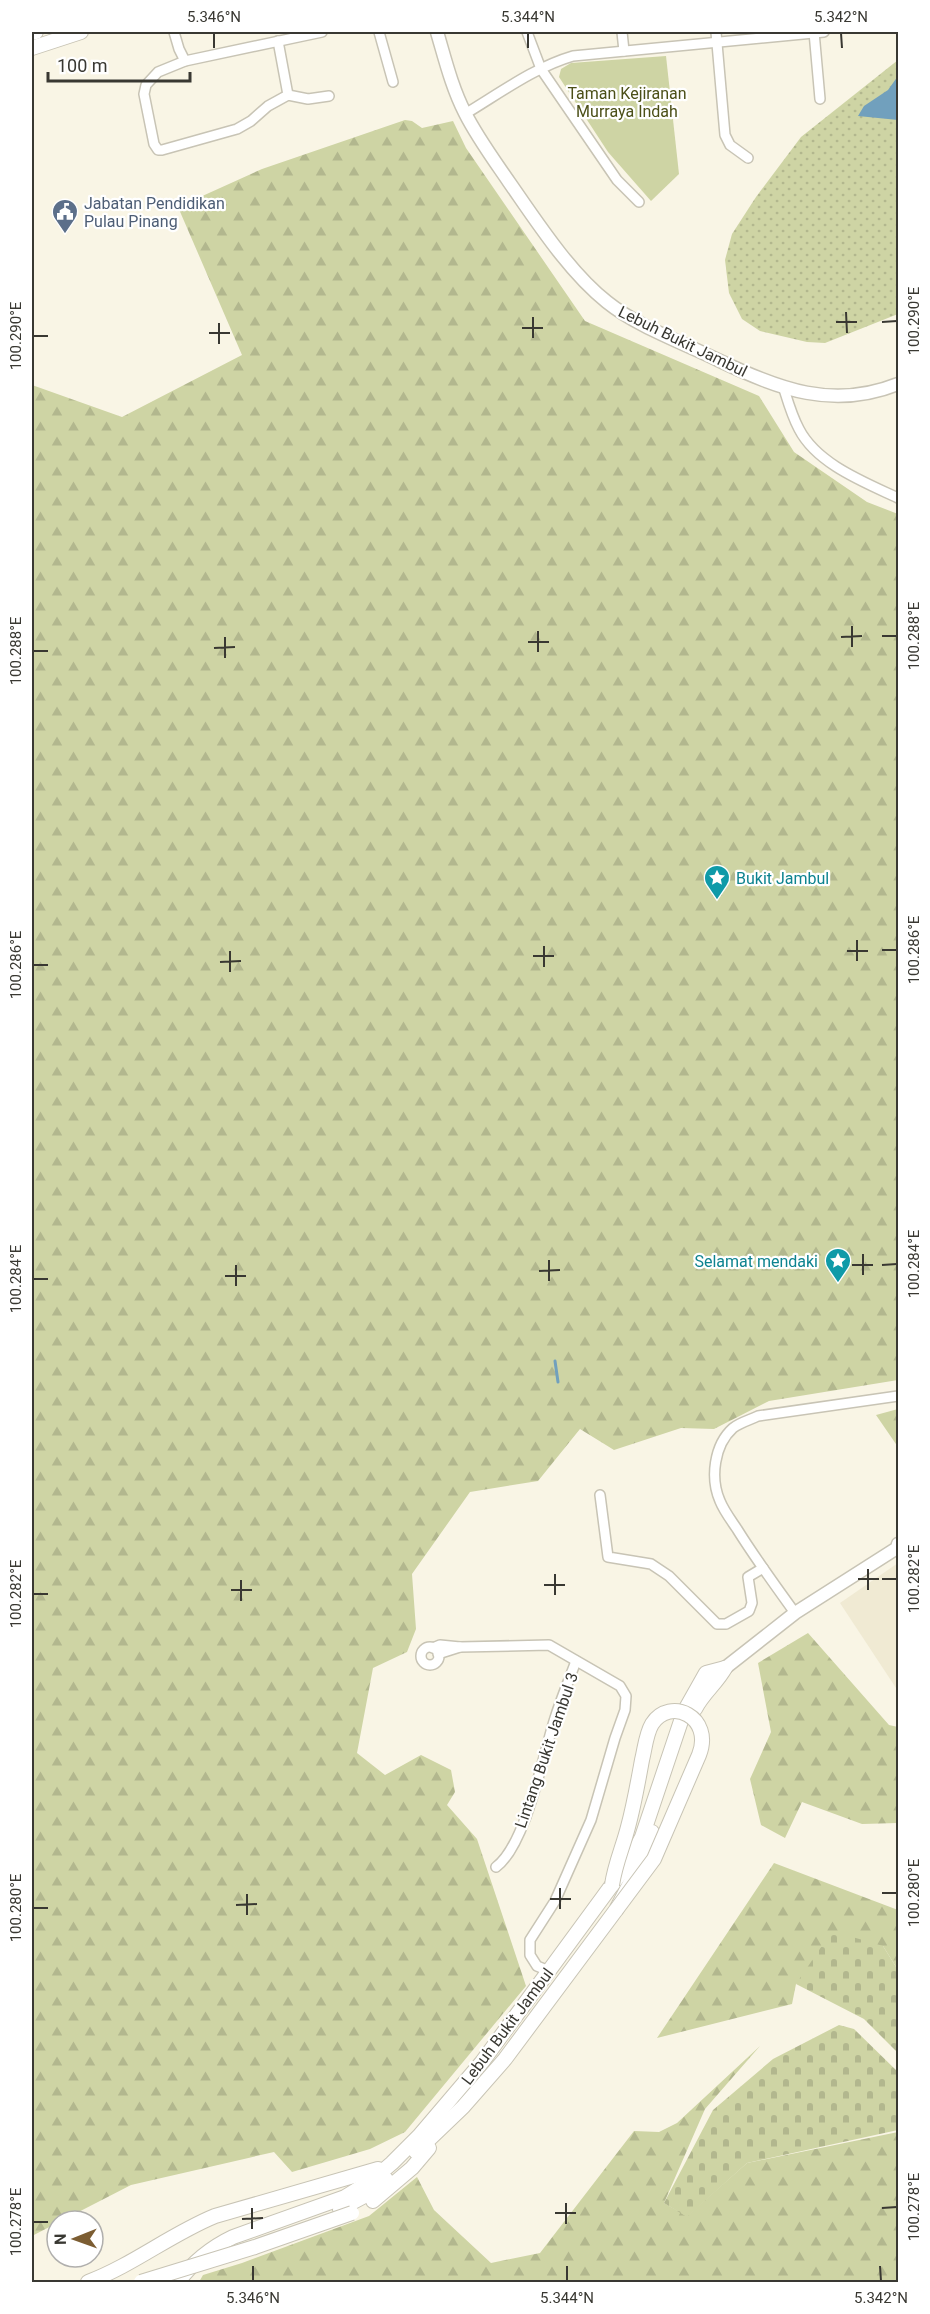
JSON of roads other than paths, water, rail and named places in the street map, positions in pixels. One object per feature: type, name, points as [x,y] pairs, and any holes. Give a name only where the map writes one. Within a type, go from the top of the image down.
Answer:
[{"type":"main road","points":[[32,33],[36,32]]},
{"type":"main road","points":[[32,48],[81,32]]},
{"type":"main road","name":"Lebuh Bukit Jambul","points":[[437,32],[465,114],[535,219],[579,275],[608,303],[631,318],[784,388],[804,393],[844,396],[898,384]]},
{"type":"main road","name":"Lebuh Bukit Jambul","points":[[188,2283],[204,2265],[228,2250],[350,2205],[370,2193],[463,2107],[505,2060],[616,1910],[644,1857],[669,1773],[689,1720],[700,1699],[719,1679],[725,1668],[795,1613],[898,1547]]},
{"type":"main road","name":"Lebuh Bukit Jambul","points":[[178,2283],[201,2257],[233,2237],[345,2197],[371,2181],[419,2136],[482,2062],[628,1863],[642,1837],[684,1712],[706,1673],[725,1668]]},
{"type":"main road","points":[[612,1885],[615,1864],[628,1828],[646,1741],[652,1725],[666,1713],[679,1713],[693,1717],[701,1729],[703,1745],[691,1776],[654,1859],[616,1910]]},
{"type":"main road","points":[[141,2283],[352,2213],[391,2188],[412,2168],[463,2107]]},
{"type":"main road","points":[[88,2283],[121,2269],[193,2225],[215,2216],[279,2196],[368,2173],[392,2163]]},
{"type":"street","points":[[174,32],[178,49],[185,61]]},
{"type":"street","points":[[180,32],[185,48],[185,61]]},
{"type":"street","points":[[322,32],[185,61],[158,72],[146,85],[144,94],[154,144],[158,150],[237,129],[288,94],[308,99],[329,96]]},
{"type":"street","points":[[379,32],[393,81]]},
{"type":"street","points":[[528,32],[541,69],[617,180],[639,202]]},
{"type":"street","points":[[622,32],[624,51]]},
{"type":"street","points":[[716,32],[724,135],[730,145],[748,158]]},
{"type":"street","points":[[814,32],[820,99]]},
{"type":"street","points":[[465,114],[541,69],[573,56],[824,32]]},
{"type":"street","points":[[278,41],[288,94]]},
{"type":"street","points":[[784,388],[800,430],[816,451],[867,484],[898,498]]},
{"type":"street","points":[[795,1613],[720,1502],[715,1474],[718,1452],[724,1438],[741,1423],[758,1416],[898,1396]]},
{"type":"street","points":[[600,1495],[608,1557],[651,1564],[669,1576],[717,1624],[726,1624],[750,1611],[752,1603],[748,1577],[763,1568]]},
{"type":"street","points":[[435,1651],[440,1646],[541,1644],[555,1647],[620,1686],[626,1695],[625,1710],[591,1820],[555,1901],[530,1940],[531,1955],[537,1966],[549,1971]]},
{"type":"street","name":"Lintang Bukit Jambul 3","points":[[496,1867],[505,1860],[529,1811],[555,1717],[576,1661]]},
{"type":"water","points":[[898,76],[898,120],[858,116],[864,106],[888,90]]},
{"type":"waterway","points":[[555,1361],[558,1382]]},
{"type":"place","name":"Jabatan Pendidikan Pulau Pinang","points":[[65,235]]},
{"type":"place","name":"Bukit Jambul","points":[[717,901]]},
{"type":"place","name":"Selamat mendaki","points":[[838,1284]]},
{"type":"park label","name":"Taman Kejiranan Murraya Indah","points":[[627,102]]}]
